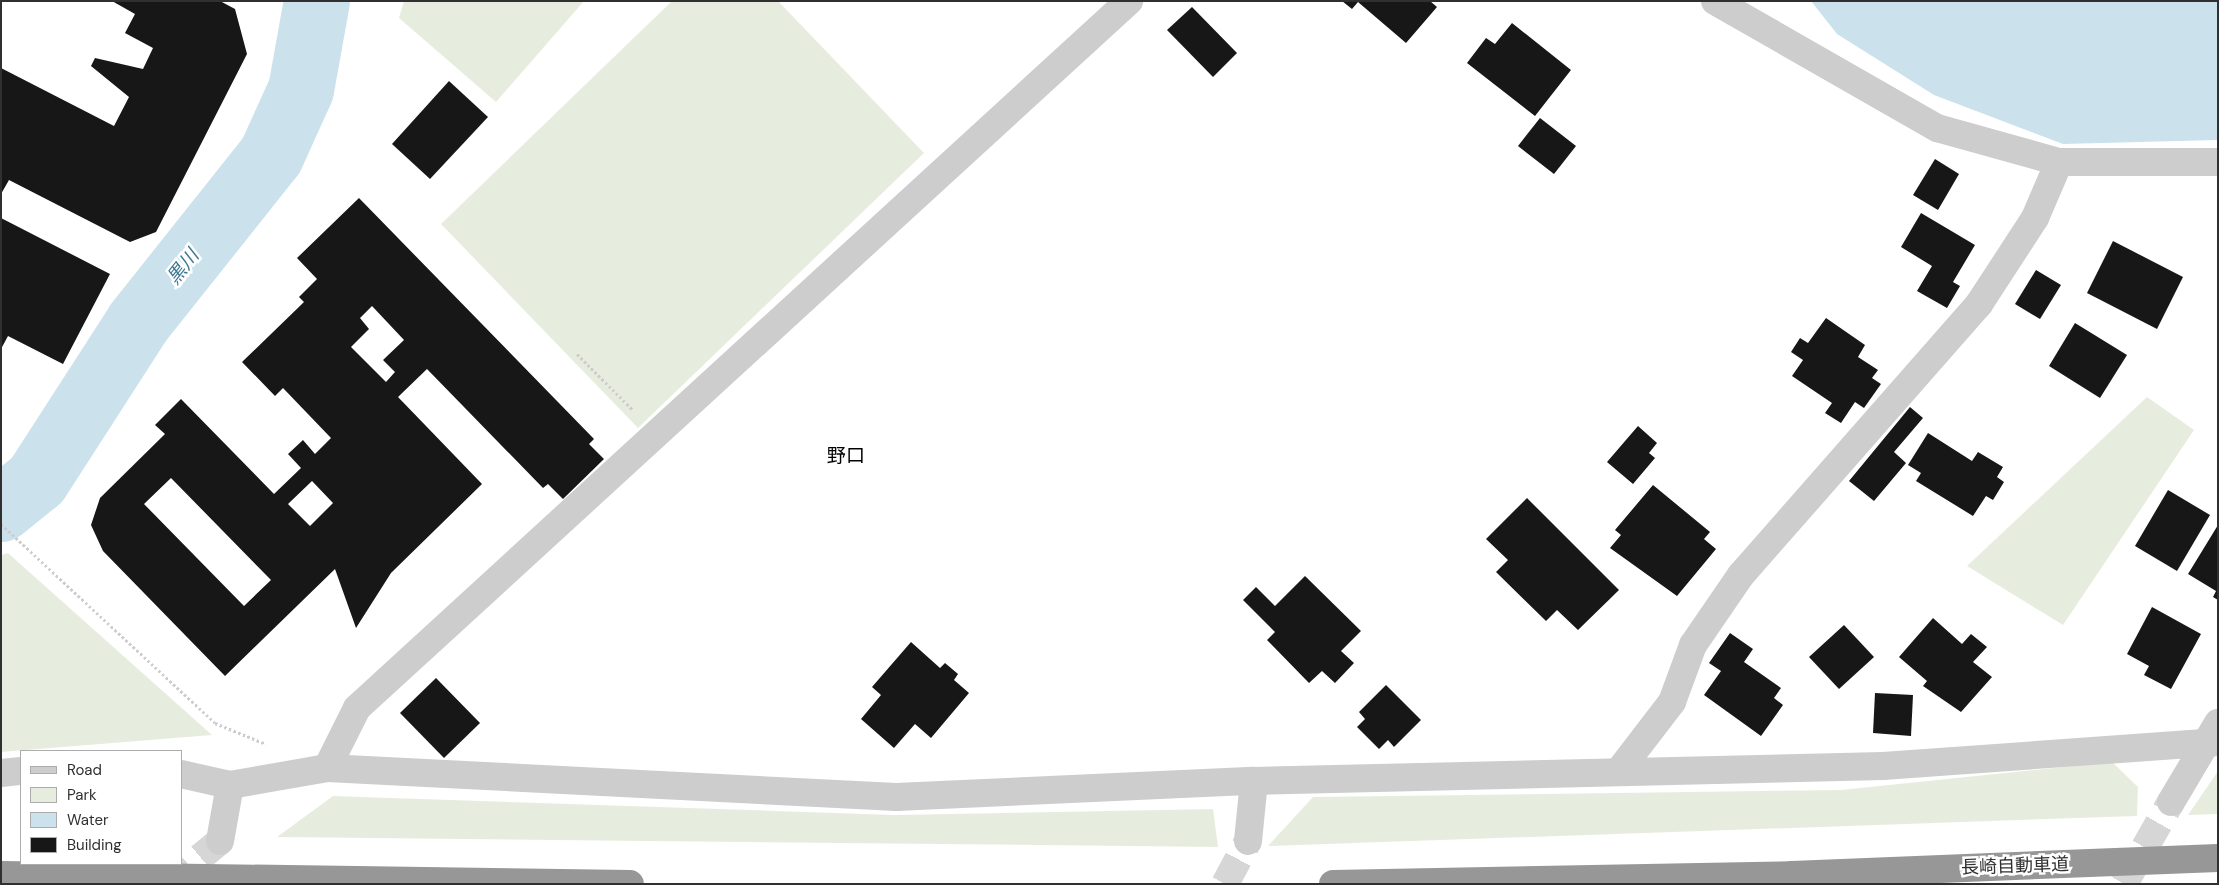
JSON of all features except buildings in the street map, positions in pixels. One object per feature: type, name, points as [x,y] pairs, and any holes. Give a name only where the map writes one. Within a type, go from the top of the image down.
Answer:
[{"type":"highway","name":"長崎自動車道","points":[[1333,884],[1792,875],[2218,858]]},
{"type":"highway","points":[[1,875],[630,884]]},
{"type":"street","points":[[328,768],[357,708],[1129,1]]},
{"type":"street","points":[[1715,1],[1937,128],[2058,162],[2218,162]]},
{"type":"street","points":[[1620,771],[1672,702],[1694,645],[1741,575],[1979,304],[2035,218],[2058,162]]},
{"type":"street","points":[[182,774],[230,785],[328,768],[896,797],[1254,781],[1883,766],[2214,736]]},
{"type":"street","points":[[2171,802],[2214,736]]},
{"type":"street","points":[[1,773],[20,771]]},
{"type":"street","points":[[1248,841],[1254,781]]},
{"type":"street","points":[[220,841],[230,785]]},
{"type":"path","points":[[578,354],[657,434]]},
{"type":"path","points":[[1,524],[215,723],[276,747]]},
{"type":"green space","points":[[404,1],[584,1],[496,102],[399,18]]},
{"type":"green space","points":[[672,1],[778,1],[924,153],[638,428],[441,224]]},
{"type":"green space","points":[[2147,397],[2194,430],[2063,625],[1967,566]]},
{"type":"green space","points":[[8,553],[212,735],[1,752],[1,555]]},
{"type":"green space","points":[[2112,762],[2138,787],[2137,816],[1268,846],[1313,797],[1841,790]]},
{"type":"green space","points":[[2218,771],[2218,814],[2188,815]]},
{"type":"green space","points":[[333,796],[894,815],[1213,809],[1218,847],[277,837]]},
{"type":"water","points":[[1811,1],[2218,1],[2218,140],[2063,144],[1934,95],[1837,34]]},
{"type":"waterway","name":"黒川","points":[[1,509],[37,480],[138,323],[271,156],[301,90],[317,1]]},
{"type":"tunnel","points":[[2124,884],[2171,802]]},
{"type":"tunnel","points":[[168,884],[220,841]]},
{"type":"tunnel","points":[[1225,884],[1248,841]]},
{"type":"district","name":"野口","points":[[846,456]]}]
